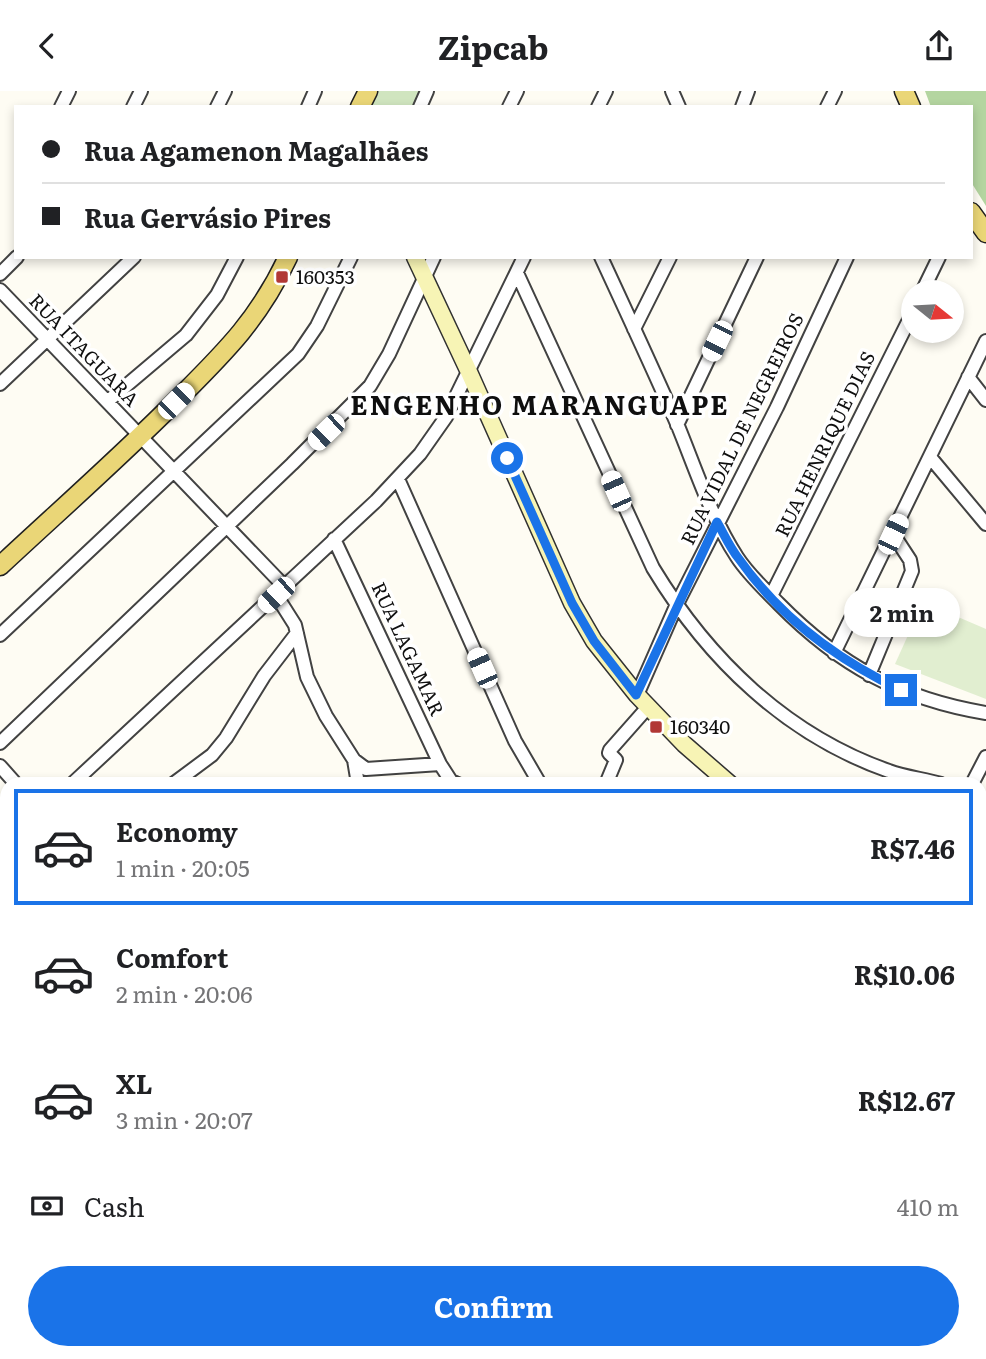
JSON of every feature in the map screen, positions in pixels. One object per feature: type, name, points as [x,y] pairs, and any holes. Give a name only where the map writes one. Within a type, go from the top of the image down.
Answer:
[{"type":"main road","points":[[973,215],[986,233]]},
{"type":"main road","points":[[0,566],[141,437],[247,328],[276,284],[288,259]]},
{"type":"street","points":[[0,274],[15,259]]},
{"type":"street","points":[[0,384],[132,259]]},
{"type":"street","points":[[108,401],[186,335],[217,295],[236,259]]},
{"type":"street","points":[[0,635],[299,354],[317,326],[350,259]]},
{"type":"street","points":[[416,259],[572,603],[594,641],[636,695],[684,744],[722,777]]},
{"type":"street","points":[[0,743],[326,432],[370,386],[433,259]]},
{"type":"street","points":[[80,777],[280,591],[398,479],[420,454],[446,417],[523,259]]},
{"type":"street","points":[[602,259],[677,425],[717,522],[737,558],[808,634],[869,675],[901,690],[986,713]]},
{"type":"street","points":[[634,329],[669,259]]},
{"type":"street","points":[[677,425],[756,259]]},
{"type":"street","name":"RUA VIDAL DE NEGREIROS","points":[[636,695],[677,604],[777,407],[846,259]]},
{"type":"street","points":[[928,280],[938,259]]},
{"type":"street","points":[[517,273],[632,525],[653,568],[677,604],[737,675],[769,705],[807,733],[889,771],[913,777]]},
{"type":"street","name":"RUA ITAGUARA","points":[[0,290],[227,526],[280,591],[297,633],[299,652],[307,677],[326,716],[354,760]]},
{"type":"street","name":"RUA HENRIQUE DIAS","points":[[771,596],[901,336]]},
{"type":"street","points":[[834,653],[986,341]]},
{"type":"street","points":[[968,377],[986,400]]},
{"type":"street","points":[[930,457],[986,524]]},
{"type":"street","points":[[398,479],[515,741],[536,777]]},
{"type":"street","points":[[869,675],[912,571],[910,560],[893,534]]},
{"type":"street","name":"RUA LAGAMAR","points":[[334,539],[449,775]]},
{"type":"street","points":[[182,777],[212,755],[226,738],[264,676],[297,633]]},
{"type":"street","points":[[609,777],[616,760],[609,753],[610,750],[648,707]]},
{"type":"street","points":[[976,777],[986,757]]},
{"type":"street","points":[[354,760],[366,769],[449,775]]},
{"type":"street","points":[[354,760],[357,777]]},
{"type":"green space","points":[[368,91],[425,91],[419,105],[361,105]]},
{"type":"green space","points":[[925,91],[986,91],[986,206],[973,185],[973,105],[930,105]]},
{"type":"green space","points":[[923,602],[986,629],[986,699],[895,664]]},
{"type":"place","name":"160353","points":[[282,277]]},
{"type":"place","name":"160340","points":[[656,727]]},
{"type":"district","name":"ENGENHO MARANGUAPE","points":[[540,406]]},
{"type":"route","points":[[507,458],[572,603],[594,641],[636,695],[717,522],[737,558],[808,634],[869,675],[901,690]]}]
